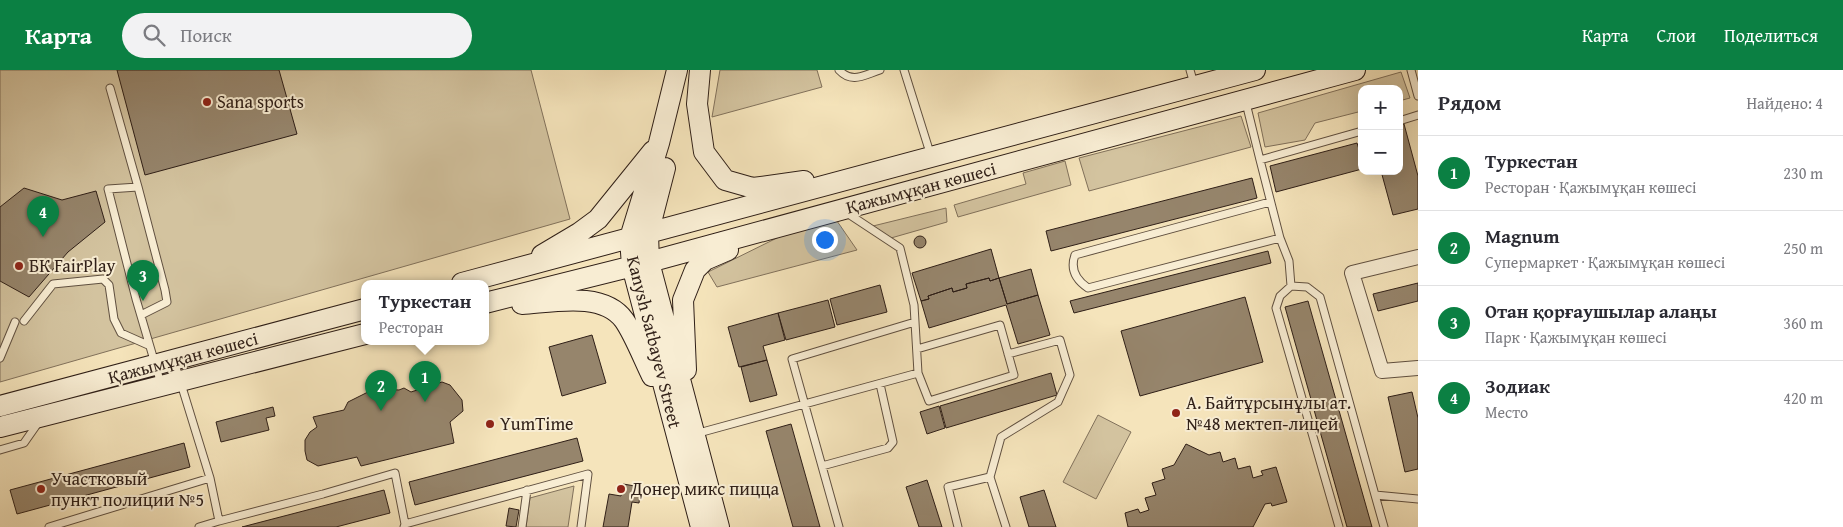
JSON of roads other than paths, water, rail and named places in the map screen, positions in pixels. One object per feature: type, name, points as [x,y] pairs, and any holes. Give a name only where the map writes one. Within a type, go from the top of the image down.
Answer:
[{"type":"main road","name":"Kanysh Satbayev Street","points":[[676,70],[639,236],[640,264],[679,410],[701,527]]},
{"type":"main road","name":"Kanysh Satbayev Street","points":[[639,236],[690,70]]},
{"type":"main road","points":[[700,70],[697,104],[704,152],[725,180],[753,188],[883,171]]},
{"type":"main road","name":"Қажымұқан көшесі","points":[[474,280],[932,158],[1193,78],[1255,70]]},
{"type":"main road","name":"Қажымұқан көшесі","points":[[489,304],[1355,70]]},
{"type":"main road","points":[[520,268],[579,233],[598,219],[659,143]]},
{"type":"main road","points":[[679,410],[683,300],[695,270],[705,260],[793,222]]},
{"type":"main road","points":[[489,305],[585,301],[605,304],[624,320],[679,410]]},
{"type":"main road","name":"Қажымұқан көшесі","points":[[0,406],[361,310]]},
{"type":"main road","name":"Қажымұқан көшесі","points":[[0,427],[361,335]]},
{"type":"main road","name":"Kanysh Satbayev Street","points":[[679,410],[694,434],[719,527]]},
{"type":"street","points":[[1418,257],[1352,273],[1382,371],[1418,368]]},
{"type":"lane","points":[[839,70],[853,79],[878,70]]},
{"type":"lane","points":[[904,70],[932,158]]},
{"type":"lane","points":[[1411,70],[1418,96]]},
{"type":"lane","points":[[110,88],[138,187],[167,302],[141,316]]},
{"type":"lane","points":[[1245,100],[1270,202],[1280,238],[1289,261],[1291,286]]},
{"type":"lane","points":[[1403,120],[1418,115]]},
{"type":"lane","points":[[1260,160],[1358,132]]},
{"type":"lane","points":[[138,187],[108,189],[148,345]]},
{"type":"lane","points":[[1270,202],[1075,255],[1072,263],[1074,272],[1082,284],[1088,288],[1280,238]]},
{"type":"lane","points":[[842,209],[900,248],[914,305],[916,348],[918,373],[929,401],[1014,374],[1000,325],[916,348]]},
{"type":"lane","points":[[24,321],[53,284],[103,279],[109,285],[114,319],[118,329],[121,333],[148,345],[164,362],[171,384],[210,478],[219,521]]},
{"type":"lane","points":[[1339,527],[1276,308],[1280,296],[1291,286],[1307,288],[1320,297],[1384,527]]},
{"type":"lane","points":[[0,358],[15,322]]},
{"type":"lane","points":[[839,527],[792,359],[915,322]]},
{"type":"lane","points":[[1006,527],[990,477],[1002,438],[1058,402],[1070,375],[1060,340],[1008,354]]},
{"type":"lane","points":[[164,362],[171,384]]},
{"type":"lane","points":[[694,434],[918,373]]},
{"type":"lane","points":[[822,466],[888,448],[893,442],[880,384]]},
{"type":"lane","points":[[0,450],[24,443],[42,416]]},
{"type":"lane","points":[[199,527],[394,474],[405,526],[588,474],[581,527]]},
{"type":"lane","points":[[958,527],[948,487],[990,477]]},
{"type":"lane","points":[[48,527],[210,478]]},
{"type":"lane","points":[[522,527],[527,490]]},
{"type":"lane","points":[[1375,495],[1418,500]]},
{"type":"place","name":"Sana sports","points":[[207,102]]},
{"type":"place","name":"Зодиак","points":[[43,237]]},
{"type":"place","name":"БК FairPlay","points":[[19,266]]},
{"type":"place","name":"Отан қорғаушылар алаңы","points":[[143,301]]},
{"type":"place","name":"Туркестан","points":[[425,402]]},
{"type":"place","name":"Magnum","points":[[381,411]]},
{"type":"place","name":"А. Байтұрсынұлы ат. №48 мектеп-лицей","points":[[1176,413]]},
{"type":"place","name":"YumTime","points":[[490,424]]},
{"type":"place","name":"Участковый пункт полиции №5","points":[[41,489]]},
{"type":"place","name":"Донер микс пицца","points":[[621,489]]}]
